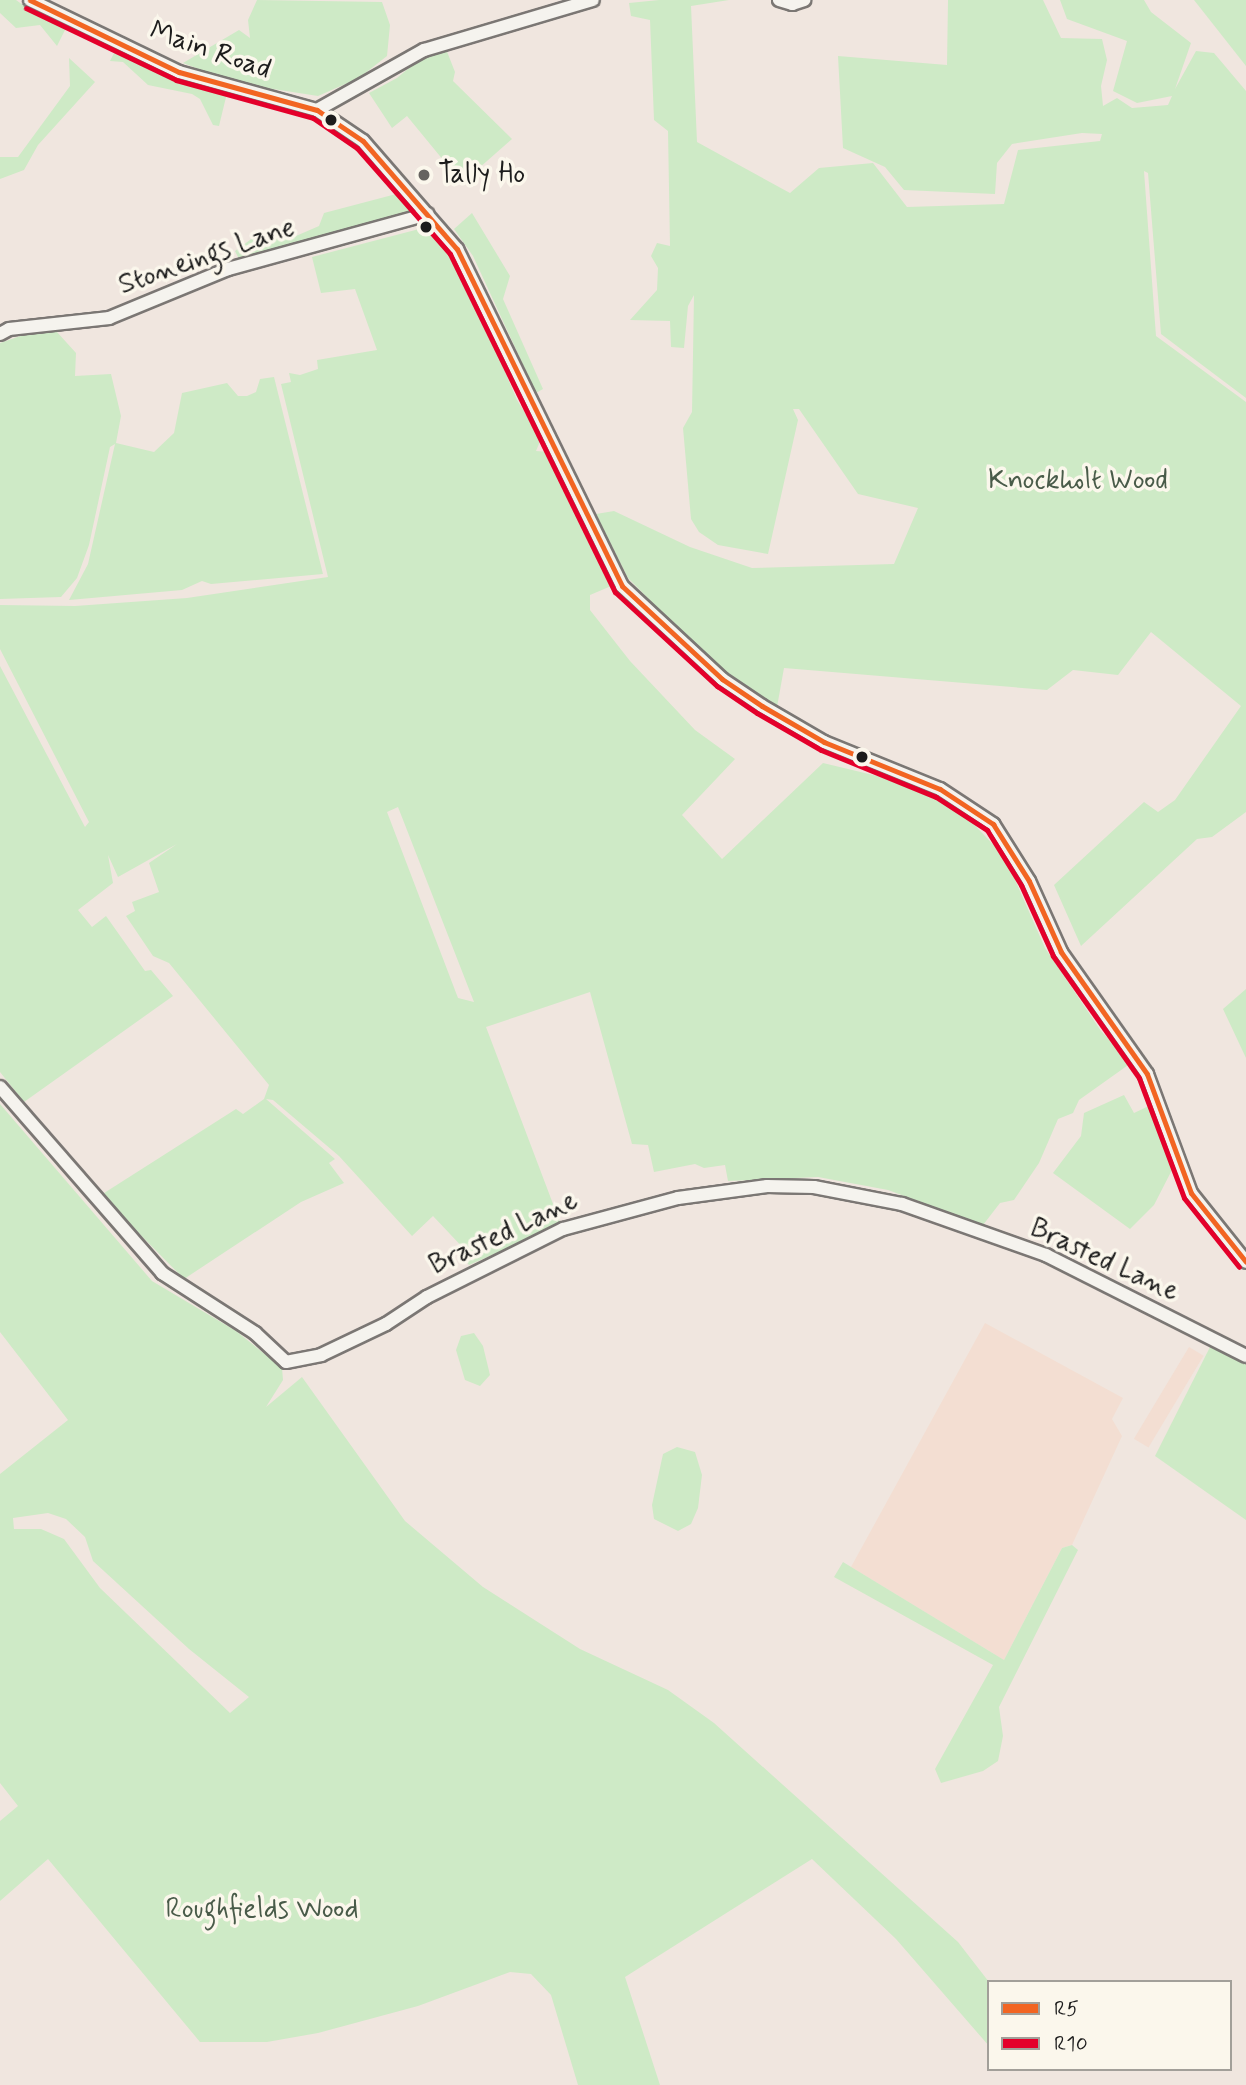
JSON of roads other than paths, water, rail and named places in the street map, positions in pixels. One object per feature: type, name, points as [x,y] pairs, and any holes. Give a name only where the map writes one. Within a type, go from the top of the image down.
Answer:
[{"type":"street","name":"Main Road","points":[[30,0],[178,72],[317,110],[363,141],[457,249],[622,586],[722,679],[762,706],[824,742],[940,789],[993,824],[1024,870],[1061,952],[1147,1074],[1191,1193],[1246,1262]]},
{"type":"street","points":[[317,110],[424,50],[593,0]]},
{"type":"street","points":[[779,0],[792,4],[804,0]]},
{"type":"street","name":"Stoneings Lane","points":[[0,334],[9,329],[109,318],[228,269],[428,214]]},
{"type":"street","name":"Brasted Lane","points":[[0,1087],[162,1273],[255,1333],[286,1362],[321,1355],[572,1226],[678,1198],[767,1186],[814,1187],[911,1208],[1045,1255],[1246,1356]]},
{"type":"place","name":"Tally Ho","points":[[424,175]]},
{"type":"park label","name":"Knockholt Wood","points":[[1078,481]]},
{"type":"park label","name":"Roughfields Wood","points":[[262,1910]]}]
